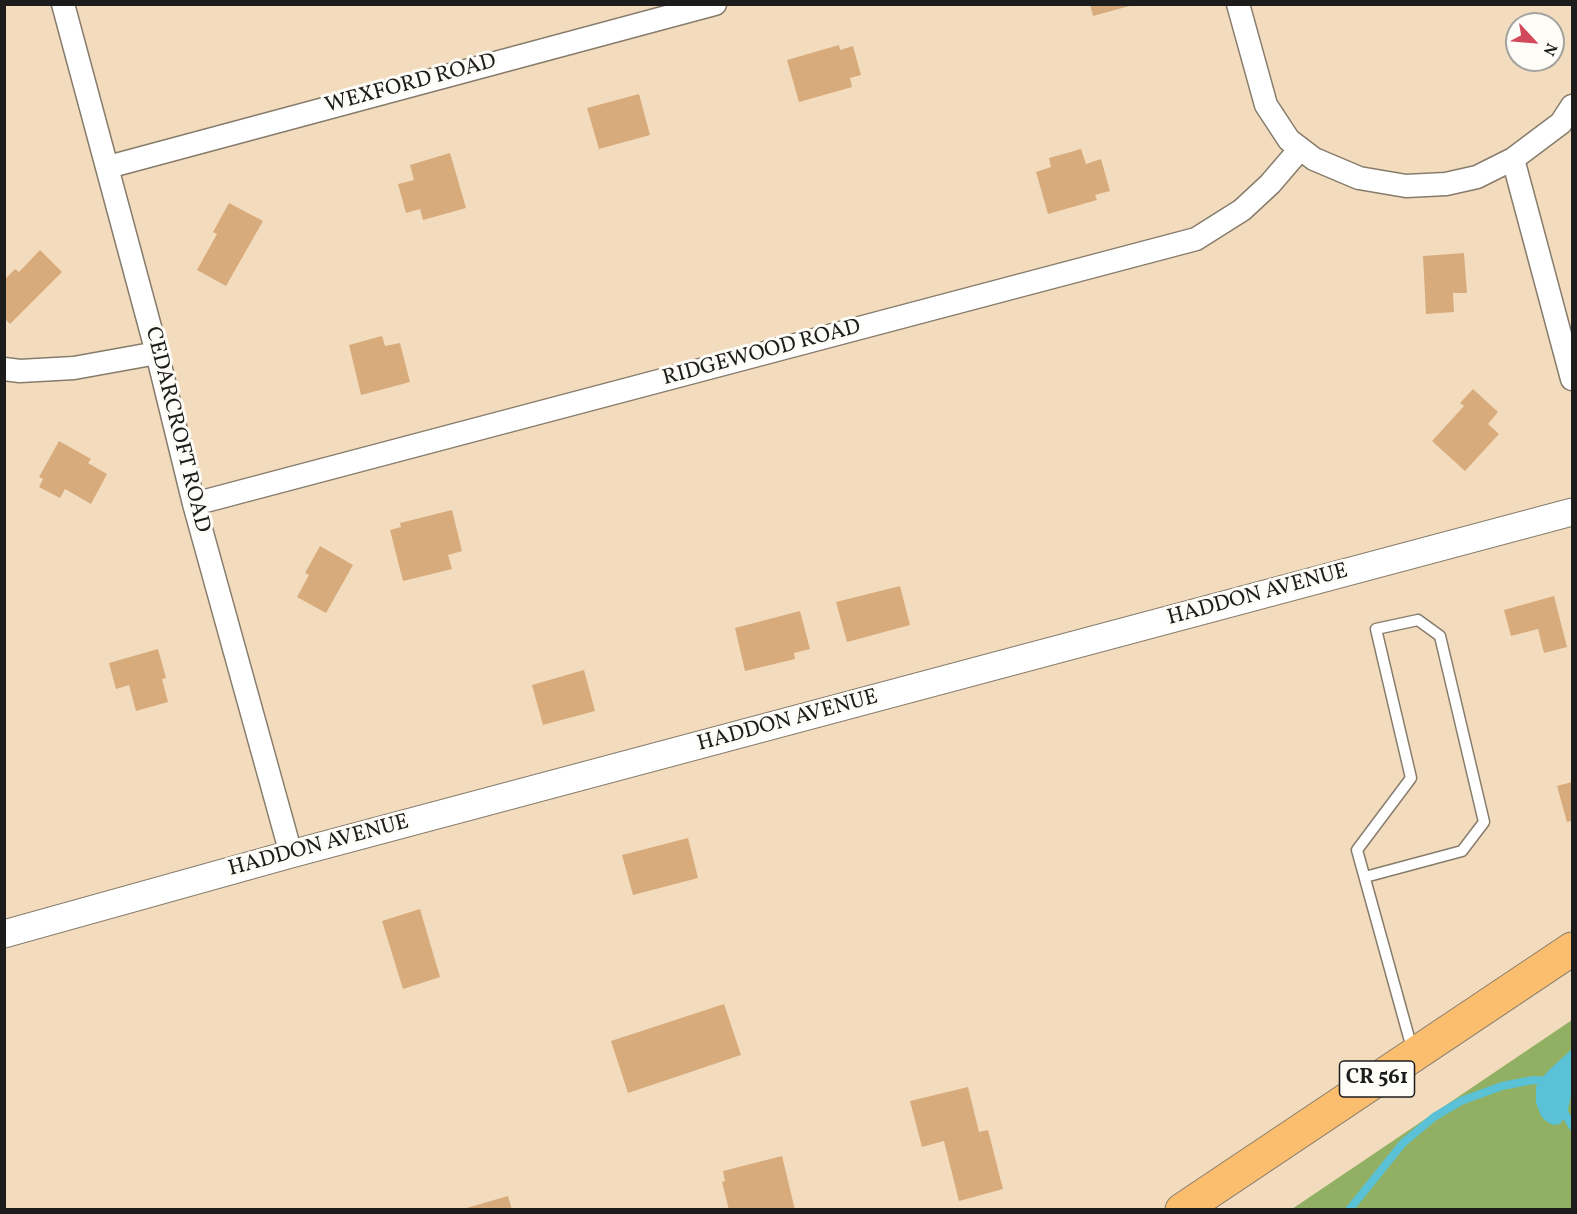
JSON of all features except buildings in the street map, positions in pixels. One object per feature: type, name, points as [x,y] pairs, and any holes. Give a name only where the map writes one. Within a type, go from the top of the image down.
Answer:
[{"type":"main road","name":"CR 561","points":[[1182,1209],[1572,949]]},
{"type":"street","name":"CEDARCROFT ROAD","points":[[63,4],[157,353],[194,504],[291,854]]},
{"type":"street","name":"WEXFORD ROAD","points":[[108,167],[715,4]]},
{"type":"street","points":[[1238,4],[1266,105],[1289,140],[1314,159],[1359,178],[1406,186],[1446,184],[1477,177],[1513,159],[1561,123],[1572,106]]},
{"type":"street","name":"RIDGEWOOD ROAD","points":[[194,504],[1196,239],[1242,210],[1270,184],[1300,149]]},
{"type":"street","points":[[1513,159],[1572,379]]},
{"type":"street","points":[[4,369],[74,368],[157,353]]},
{"type":"street","name":"HADDON AVENUE","points":[[4,933],[291,854],[1572,512]]},
{"type":"lane","points":[[1365,877],[1462,851],[1484,822],[1440,636],[1418,620],[1376,629],[1411,778],[1357,850],[1414,1055]]},
{"type":"green space","points":[[1572,1020],[1572,1209],[1292,1209]]},
{"type":"water","points":[[1572,1049],[1572,1091],[1567,1114],[1560,1124],[1553,1125],[1541,1116],[1536,1103],[1536,1087],[1550,1069]]},
{"type":"waterway","points":[[1349,1210],[1403,1143],[1434,1117],[1461,1101],[1502,1086],[1533,1080],[1551,1081]]},
{"type":"waterway","points":[[1564,1108],[1572,1126]]}]
